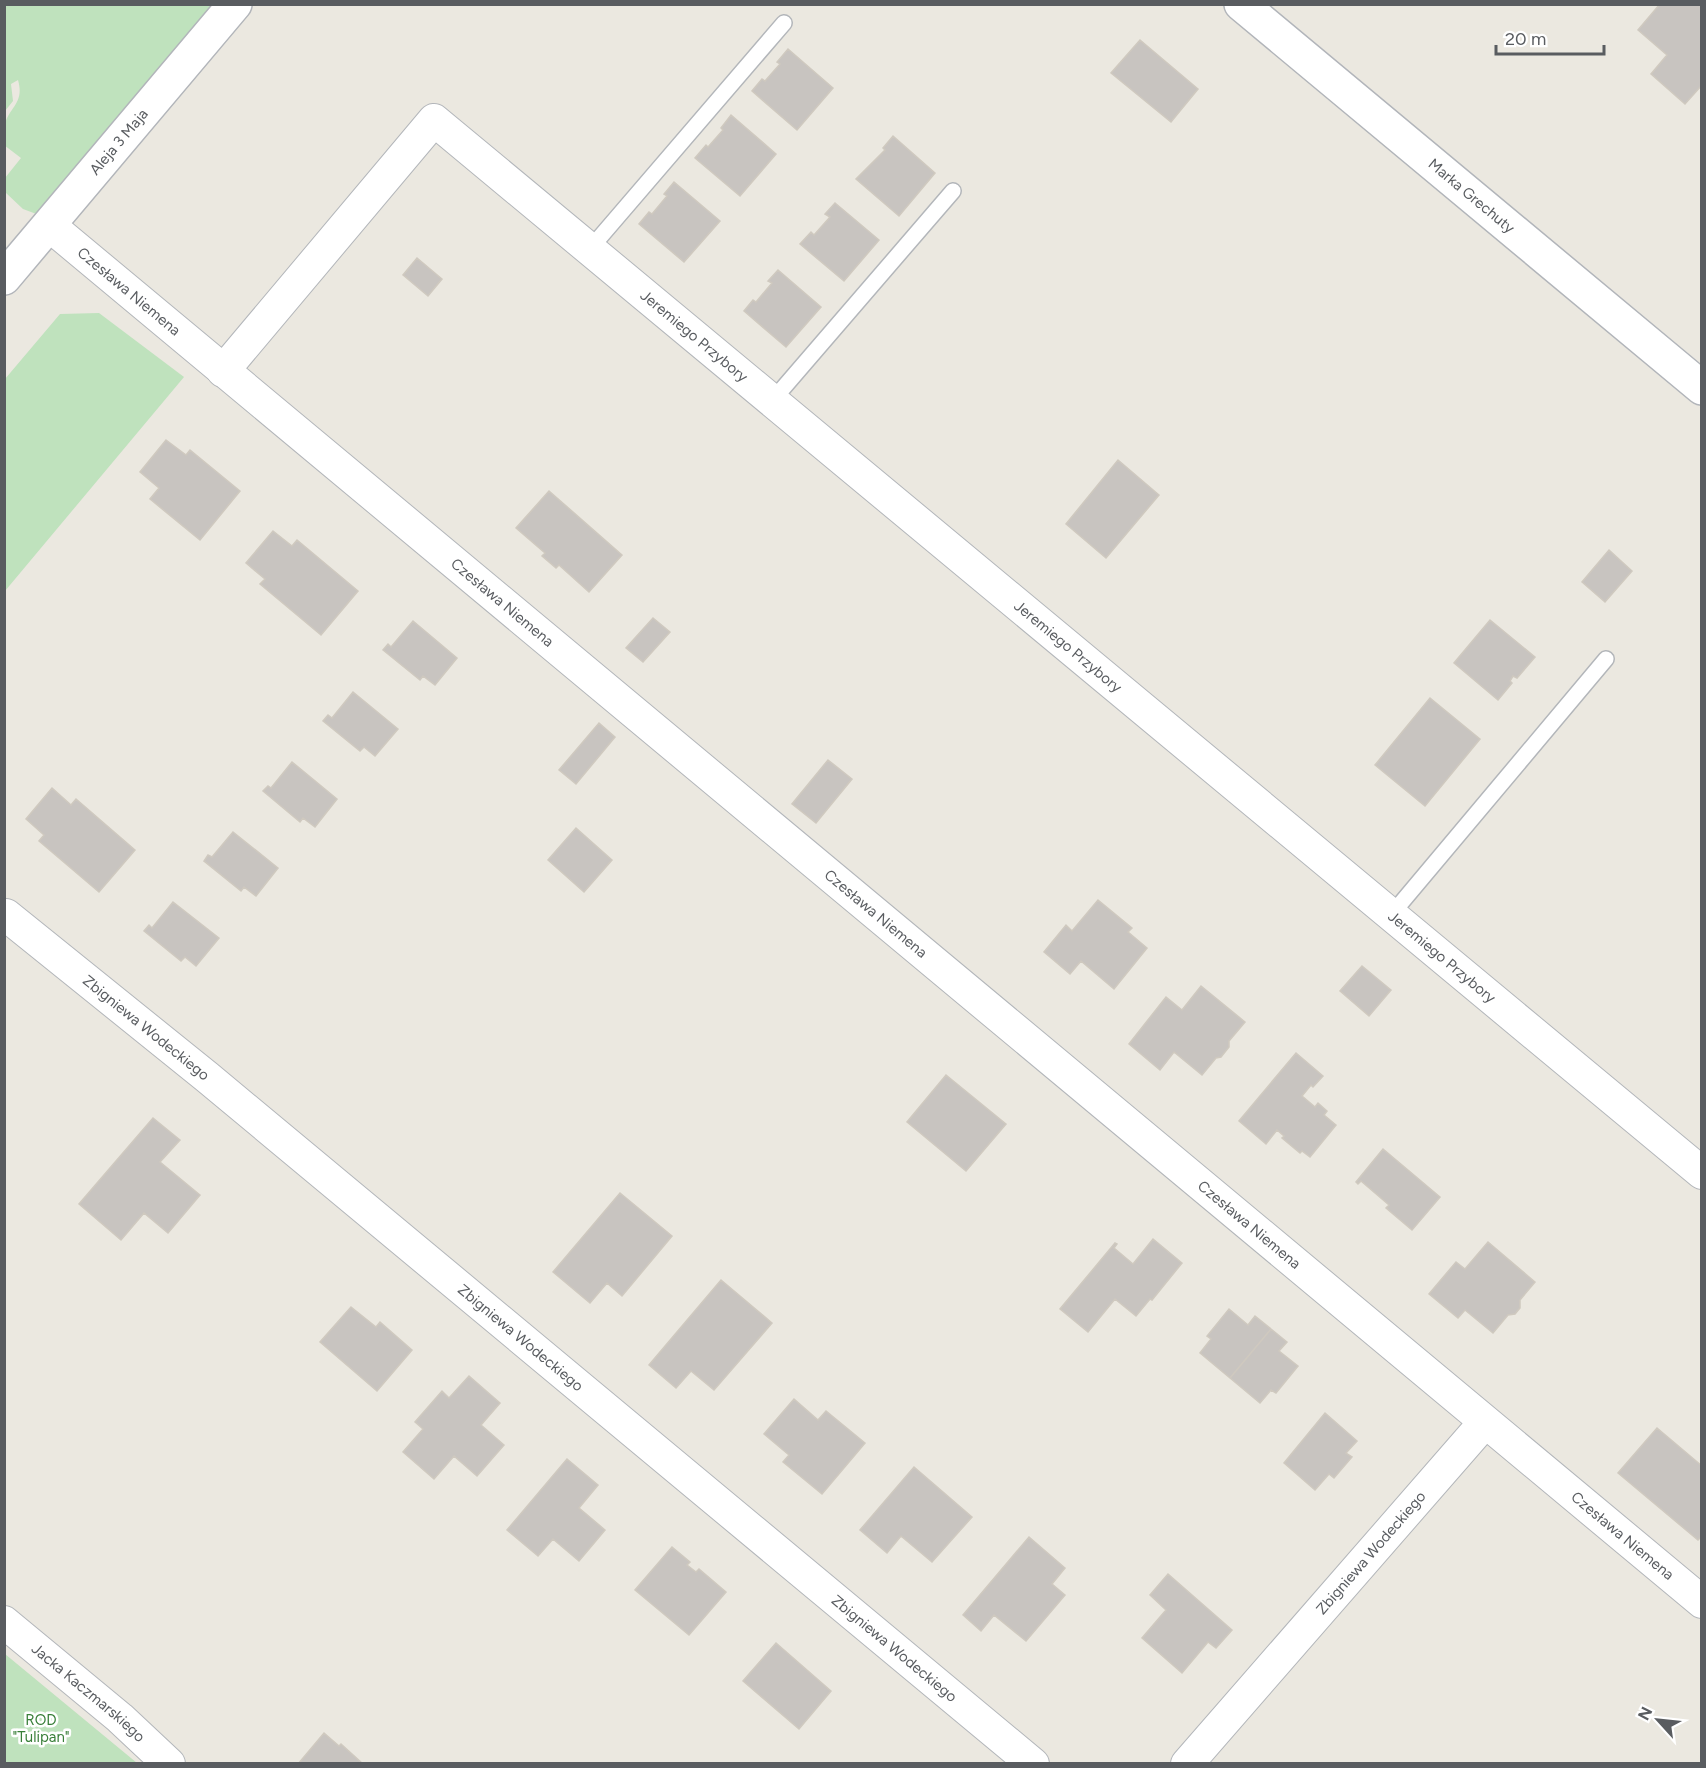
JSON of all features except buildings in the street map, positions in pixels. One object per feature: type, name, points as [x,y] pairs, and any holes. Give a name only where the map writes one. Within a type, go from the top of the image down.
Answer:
[{"type":"street","name":"Aleja 3 Maja","points":[[4,278],[235,4]]},
{"type":"street","name":"Marka Grechuty","points":[[1240,4],[1701,388]]},
{"type":"street","name":"Jeremiego Przybory","points":[[223,371],[434,120],[1701,1173]]},
{"type":"street","name":"Czesława Niemena","points":[[49,225],[1701,1602]]},
{"type":"street","name":"Zbigniewa Wodeckiego","points":[[6,915],[217,1085],[1033,1764]]},
{"type":"street","name":"Zbigniewa Wodeckiego","points":[[1187,1764],[1485,1422]]},
{"type":"street","name":"Jacka Kaczmarskiego","points":[[4,1623],[120,1718],[169,1764]]},
{"type":"lane","points":[[590,250],[784,23]]},
{"type":"lane","points":[[772,401],[953,191]]},
{"type":"lane","points":[[1391,915],[1606,659]]},
{"type":"green space","points":[[5,5],[215,5],[39,215],[23,209],[5,192],[5,178],[21,158],[4,145],[5,125],[18,100],[20,88],[18,80],[11,84],[13,101],[5,111]]},
{"type":"green space","points":[[99,313],[184,377],[5,591],[5,379],[60,314]]},
{"type":"green space","name":"ROD \"Tulipan\"","points":[[5,1654],[137,1763],[5,1763]]}]
